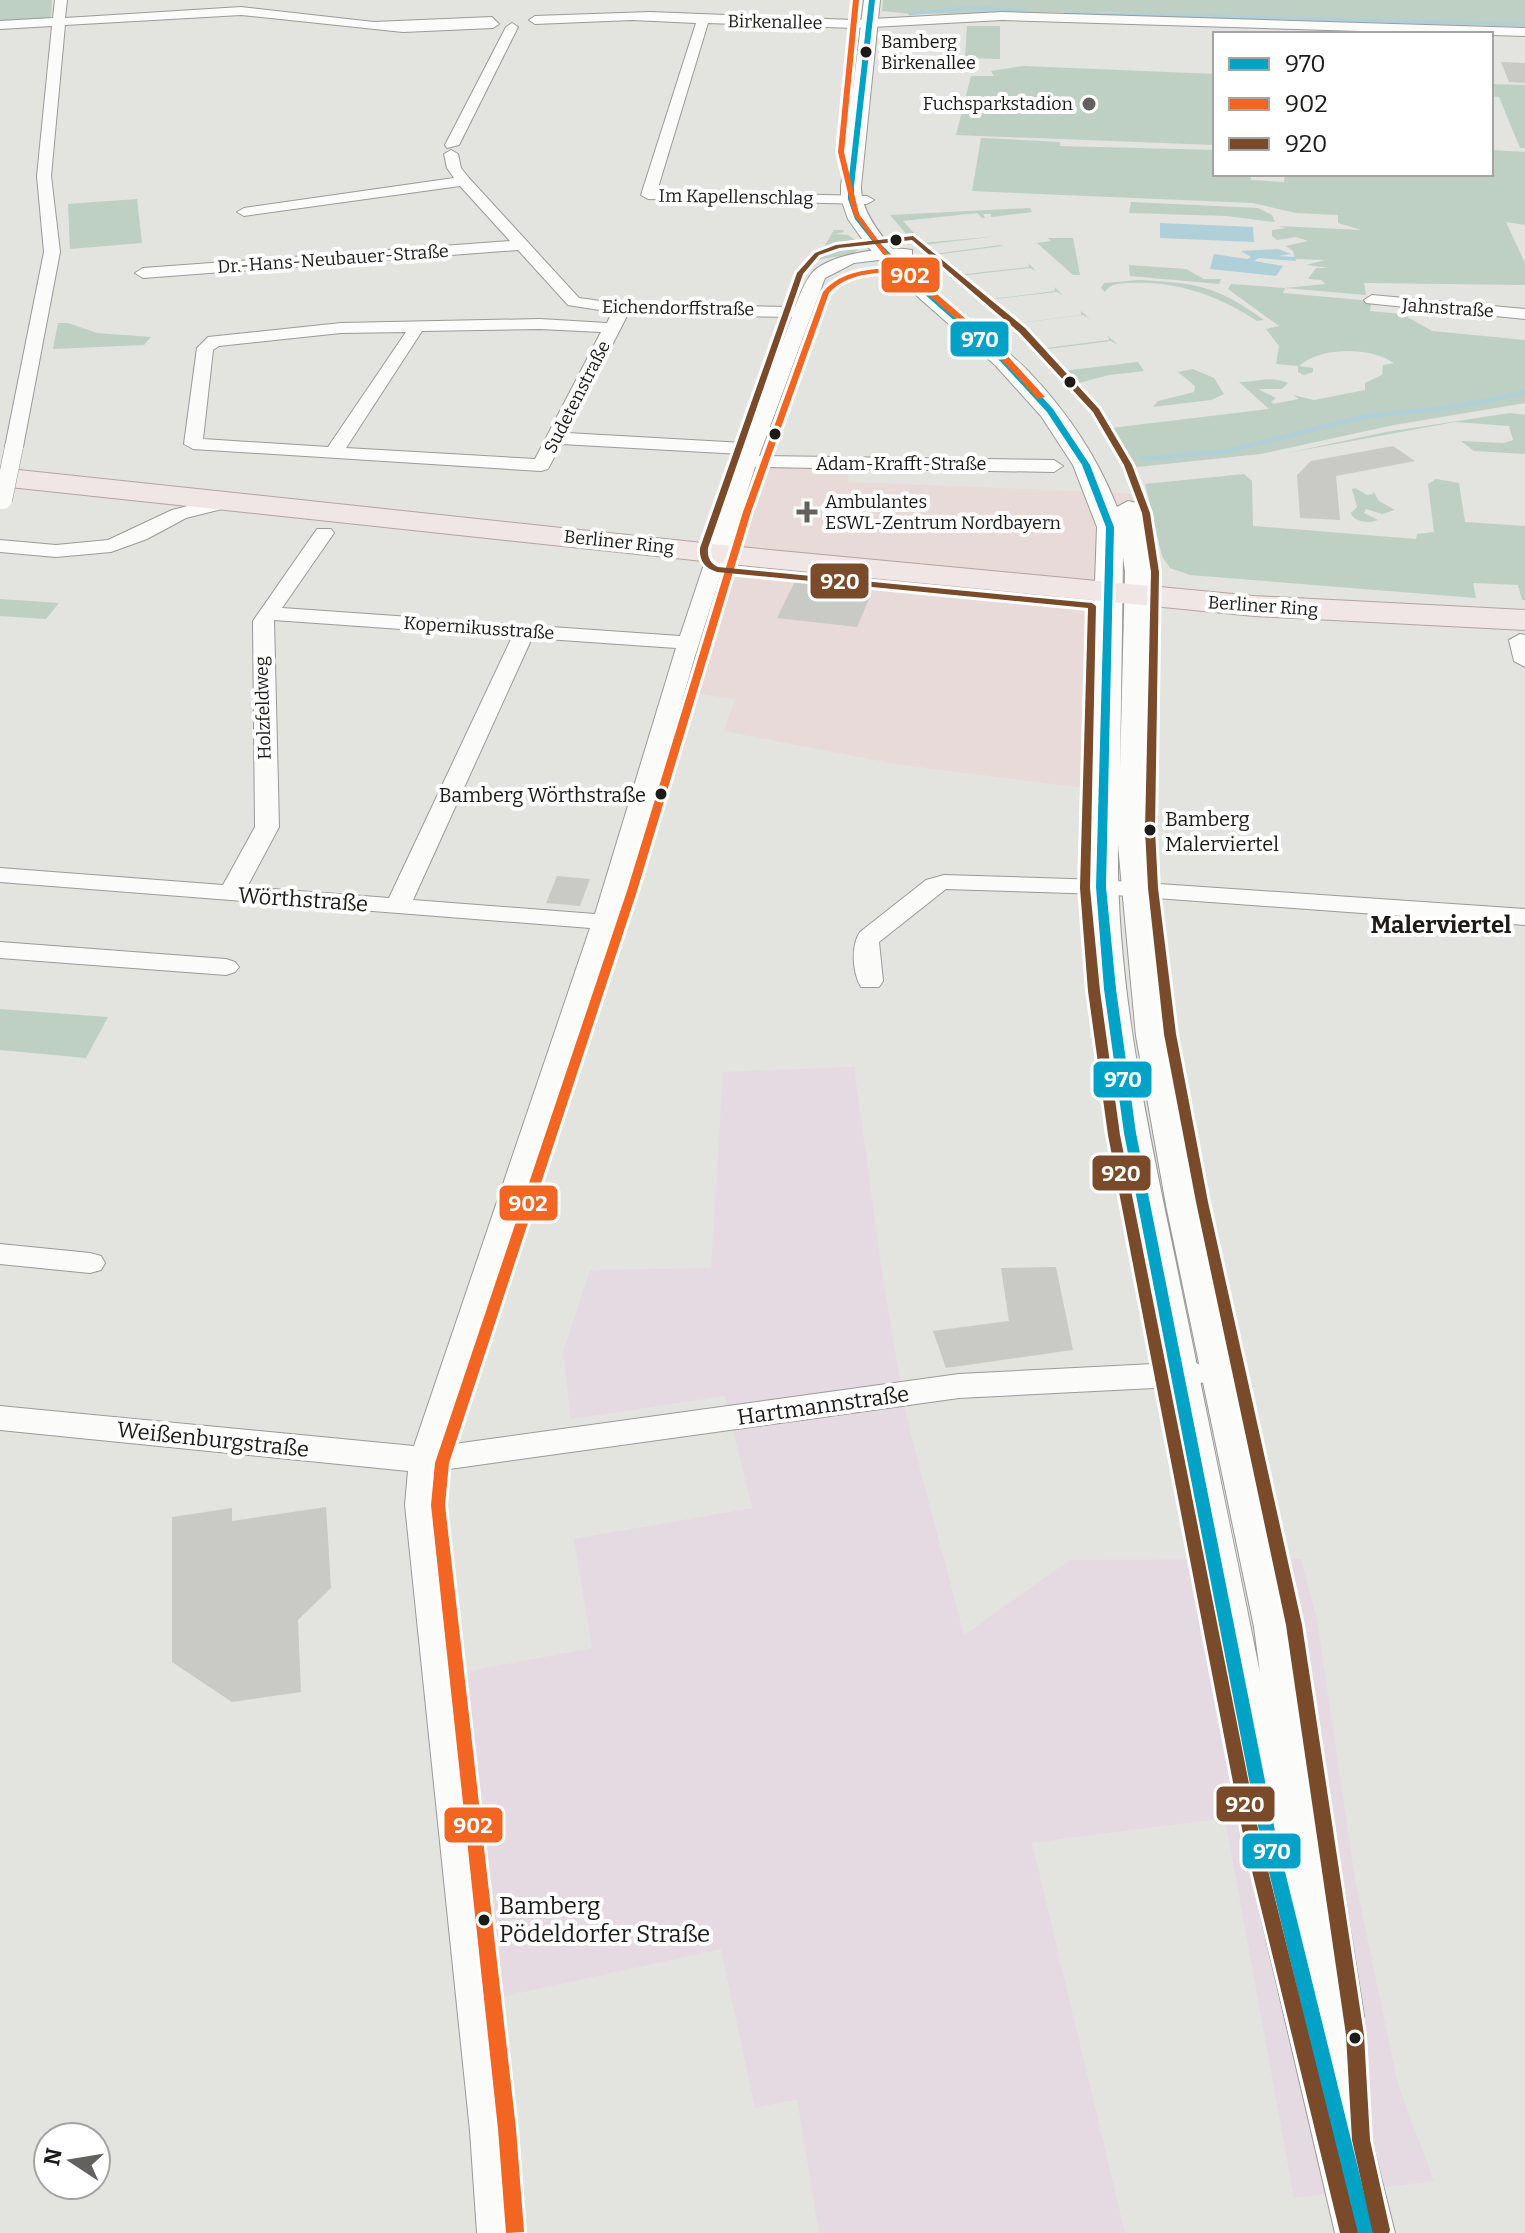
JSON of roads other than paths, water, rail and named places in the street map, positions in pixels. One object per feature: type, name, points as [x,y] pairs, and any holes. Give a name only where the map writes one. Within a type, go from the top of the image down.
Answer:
[{"type":"main road","name":"Berliner Ring","points":[[7,458],[721,547]]},
{"type":"main road","name":"Berliner Ring","points":[[1,494],[142,490],[1124,586],[1268,607],[1524,634]]},
{"type":"street","points":[[1,494],[7,458],[26,397],[52,252],[44,176],[61,0]]},
{"type":"street","points":[[872,0],[857,152],[859,200],[878,222],[897,254],[1084,422],[1114,472],[1131,517],[1101,887],[1110,989],[1130,1133],[1278,1627],[1339,2037],[1345,2142],[1365,2233]]},
{"type":"street","points":[[0,25],[241,11],[374,26],[493,22],[515,15],[535,20]]},
{"type":"street","name":"Birkenallee","points":[[535,20],[633,17],[871,21],[1030,16],[1525,32]]},
{"type":"street","name":"Im Kapellenschlag","points":[[703,19],[648,195],[859,200]]},
{"type":"street","points":[[493,22],[512,27],[525,26],[535,20]]},
{"type":"street","name":"Eichendorffstraße","points":[[512,27],[451,150],[454,168],[574,302],[622,309],[802,312]]},
{"type":"street","points":[[244,212],[464,181]]},
{"type":"street","name":"Dr.-Hans-Neubauer-Straße","points":[[143,273],[522,245]]},
{"type":"street","points":[[499,2233],[491,2131],[422,1505],[426,1460],[606,922],[690,643],[751,455],[802,312],[818,274],[826,267],[897,254]]},
{"type":"street","name":"Jahnstraße","points":[[1372,300],[1525,314]]},
{"type":"street","points":[[551,325],[564,307],[574,302]]},
{"type":"street","name":"Sudetenstraße","points":[[333,453],[541,465],[622,309]]},
{"type":"street","points":[[417,327],[333,453],[193,444],[205,348],[221,340],[321,329],[417,327],[551,325],[612,328]]},
{"type":"street","points":[[4,398],[26,397]]},
{"type":"street","name":"Adam-Krafft-Straße","points":[[555,438],[751,455],[1054,466]]},
{"type":"street","points":[[142,490],[157,511],[153,525]]},
{"type":"street","points":[[0,546],[86,550],[111,546],[179,514],[236,500]]},
{"type":"street","name":"Holzfeldweg","points":[[231,893],[267,827],[261,631],[267,613],[324,533]]},
{"type":"street","points":[[1124,586],[1137,889],[1162,1086],[1186,1205],[1201,1374]]},
{"type":"street","name":"Kopernikusstraße","points":[[267,613],[690,643]]},
{"type":"street","points":[[398,906],[525,631]]},
{"type":"street","name":"Wörthstraße","points":[[0,875],[606,922]]},
{"type":"street","points":[[870,981],[866,942],[869,937],[935,885],[944,882],[1137,889],[1525,917]]},
{"type":"street","points":[[0,950],[226,967]]},
{"type":"street","points":[[0,1254],[90,1263]]},
{"type":"street","name":"Hartmannstraße","points":[[426,1460],[959,1386],[1201,1374]]},
{"type":"street","name":"Weißenburgstraße","points":[[0,1418],[426,1460]]},
{"type":"water","points":[[1160,223],[1253,227],[1254,242],[1160,238]]},
{"type":"water","points":[[1278,249],[1291,254],[1278,256],[1295,257],[1296,261],[1259,258],[1254,261],[1283,266],[1276,276],[1210,269],[1214,254],[1247,259],[1251,257],[1241,251]]},
{"type":"waterway","points":[[910,14],[966,8],[1025,10]]},
{"type":"waterway","points":[[1066,13],[1525,24]]},
{"type":"waterway","points":[[1142,459],[1228,451],[1362,417],[1453,407],[1525,393]]},
{"type":"place","name":"Bamberg Birkenallee","points":[[866,52]]},
{"type":"place","name":"Fuchsparkstadion","points":[[1089,104]]},
{"type":"place","name":"Ambulantes ESWL-Zentrum Nordbayern","points":[[807,512]]},
{"type":"place","name":"Bamberg Wörthstraße","points":[[661,794]]},
{"type":"place","name":"Bamberg Malerviertel","points":[[1150,830]]},
{"type":"place","name":"Bamberg Pödeldorfer Straße","points":[[484,1920]]},
{"type":"district","name":"Malerviertel","points":[[1441,925]]}]
